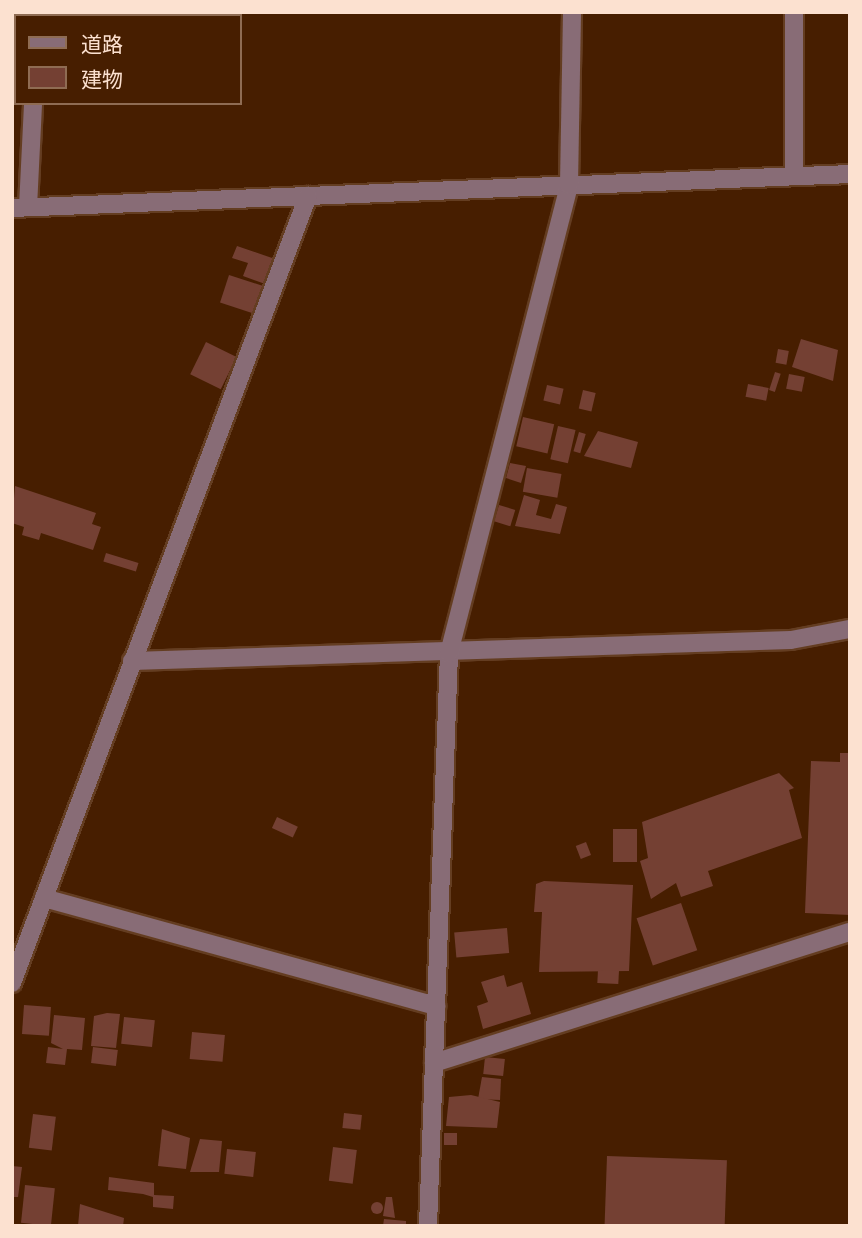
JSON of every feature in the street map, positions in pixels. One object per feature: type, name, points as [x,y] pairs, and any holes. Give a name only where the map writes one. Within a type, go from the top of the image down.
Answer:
[{"type":"street","points":[[428,1226],[449,653],[569,185],[572,12]]},
{"type":"street","points":[[794,12],[794,174]]},
{"type":"street","points":[[33,105],[20,208],[794,174],[850,174]]},
{"type":"street","points":[[12,983],[308,196]]},
{"type":"street","points":[[132,661],[449,653],[791,640],[850,629]]},
{"type":"street","points":[[44,898],[436,1006]]},
{"type":"street","points":[[434,1063],[850,932]]},
{"type":"building","points":[[237,246],[278,260],[268,285],[243,276],[248,263],[232,258]]},
{"type":"building","points":[[229,275],[263,286],[254,314],[220,303]]},
{"type":"building","points":[[801,339],[838,350],[833,381],[792,367]]},
{"type":"building","points":[[206,342],[237,357],[221,389],[190,374]]},
{"type":"building","points":[[778,349],[789,351],[786,365],[776,363]]},
{"type":"building","points":[[775,372],[781,374],[775,392],[769,390]]},
{"type":"building","points":[[789,374],[805,377],[802,392],[786,389]]},
{"type":"building","points":[[748,384],[769,388],[766,401],[746,397]]},
{"type":"building","points":[[547,385],[564,389],[560,404],[543,401]]},
{"type":"building","points":[[583,390],[596,393],[591,411],[579,409]]},
{"type":"building","points":[[523,417],[554,424],[547,453],[516,446]]},
{"type":"building","points":[[558,426],[576,430],[568,463],[550,459]]},
{"type":"building","points":[[598,431],[638,442],[631,468],[584,456]]},
{"type":"building","points":[[579,432],[586,434],[580,453],[573,451]]},
{"type":"building","points":[[510,463],[526,466],[521,483],[506,478]]},
{"type":"building","points":[[527,468],[561,474],[557,498],[523,492]]},
{"type":"building","points":[[15,486],[96,513],[92,524],[101,527],[93,550],[41,533],[39,540],[22,535],[24,527],[12,523]]},
{"type":"building","points":[[524,495],[540,500],[536,515],[551,519],[556,504],[567,507],[560,534],[515,526]]},
{"type":"building","points":[[499,505],[515,510],[510,526],[494,521]]},
{"type":"building","points":[[106,553],[139,563],[136,572],[103,562]]},
{"type":"building","points":[[840,753],[850,753],[850,915],[805,913],[811,761],[840,762]]},
{"type":"building","points":[[779,773],[794,788],[789,790],[802,838],[708,871],[713,886],[681,897],[676,883],[651,899],[640,861],[648,858],[642,822]]},
{"type":"building","points":[[277,817],[298,827],[293,838],[272,828]]},
{"type":"building","points":[[613,829],[637,829],[637,862],[613,862]]},
{"type":"building","points":[[586,842],[591,855],[581,859],[576,846]]},
{"type":"building","points":[[544,881],[633,885],[629,971],[539,972],[542,912],[534,912],[536,884]]},
{"type":"building","points":[[681,903],[697,950],[653,966],[637,918]]},
{"type":"building","points":[[507,928],[509,953],[456,958],[454,933]]},
{"type":"building","points":[[598,970],[619,971],[618,984],[597,983]]},
{"type":"building","points":[[504,975],[507,987],[522,982],[531,1014],[483,1029],[477,1006],[488,1002],[481,982]]},
{"type":"building","points":[[24,1005],[51,1007],[49,1036],[22,1034]]},
{"type":"building","points":[[120,1014],[116,1048],[91,1046],[94,1016]]},
{"type":"building","points":[[54,1015],[85,1018],[82,1050],[67,1049],[65,1065],[46,1063],[48,1047],[63,1049],[51,1043]]},
{"type":"building","points":[[124,1017],[155,1020],[152,1047],[121,1044]]},
{"type":"building","points":[[192,1032],[225,1035],[223,1062],[190,1059]]},
{"type":"building","points":[[93,1047],[118,1050],[116,1066],[91,1063]]},
{"type":"building","points":[[485,1057],[505,1059],[503,1076],[483,1074]]},
{"type":"building","points":[[482,1077],[501,1079],[500,1100],[478,1099]]},
{"type":"building","points":[[471,1095],[500,1102],[497,1128],[446,1126],[449,1097]]},
{"type":"building","points":[[344,1113],[362,1115],[360,1130],[342,1128]]},
{"type":"building","points":[[33,1114],[56,1117],[52,1151],[29,1148]]},
{"type":"building","points":[[162,1129],[190,1138],[186,1169],[158,1166]]},
{"type":"building","points":[[444,1133],[457,1133],[457,1145],[444,1145]]},
{"type":"building","points":[[200,1139],[222,1141],[219,1172],[190,1172]]},
{"type":"building","points":[[333,1147],[357,1150],[353,1184],[329,1181]]},
{"type":"building","points":[[227,1149],[256,1152],[253,1177],[224,1174]]},
{"type":"building","points":[[607,1156],[727,1160],[725,1226],[605,1226]]},
{"type":"building","points":[[12,1166],[22,1167],[18,1197],[12,1197]]},
{"type":"building","points":[[109,1177],[154,1183],[154,1195],[174,1196],[173,1209],[153,1207],[153,1197],[143,1194],[108,1190]]},
{"type":"building","points":[[25,1185],[55,1188],[51,1226],[21,1223]]},
{"type":"building","points":[[386,1197],[392,1197],[395,1218],[383,1216]]},
{"type":"building","points":[[377,1202],[383,1208],[377,1214],[371,1208]]},
{"type":"building","points":[[80,1204],[124,1218],[123,1226],[78,1226]]},
{"type":"building","points":[[384,1219],[406,1221],[406,1226],[383,1226]]}]
